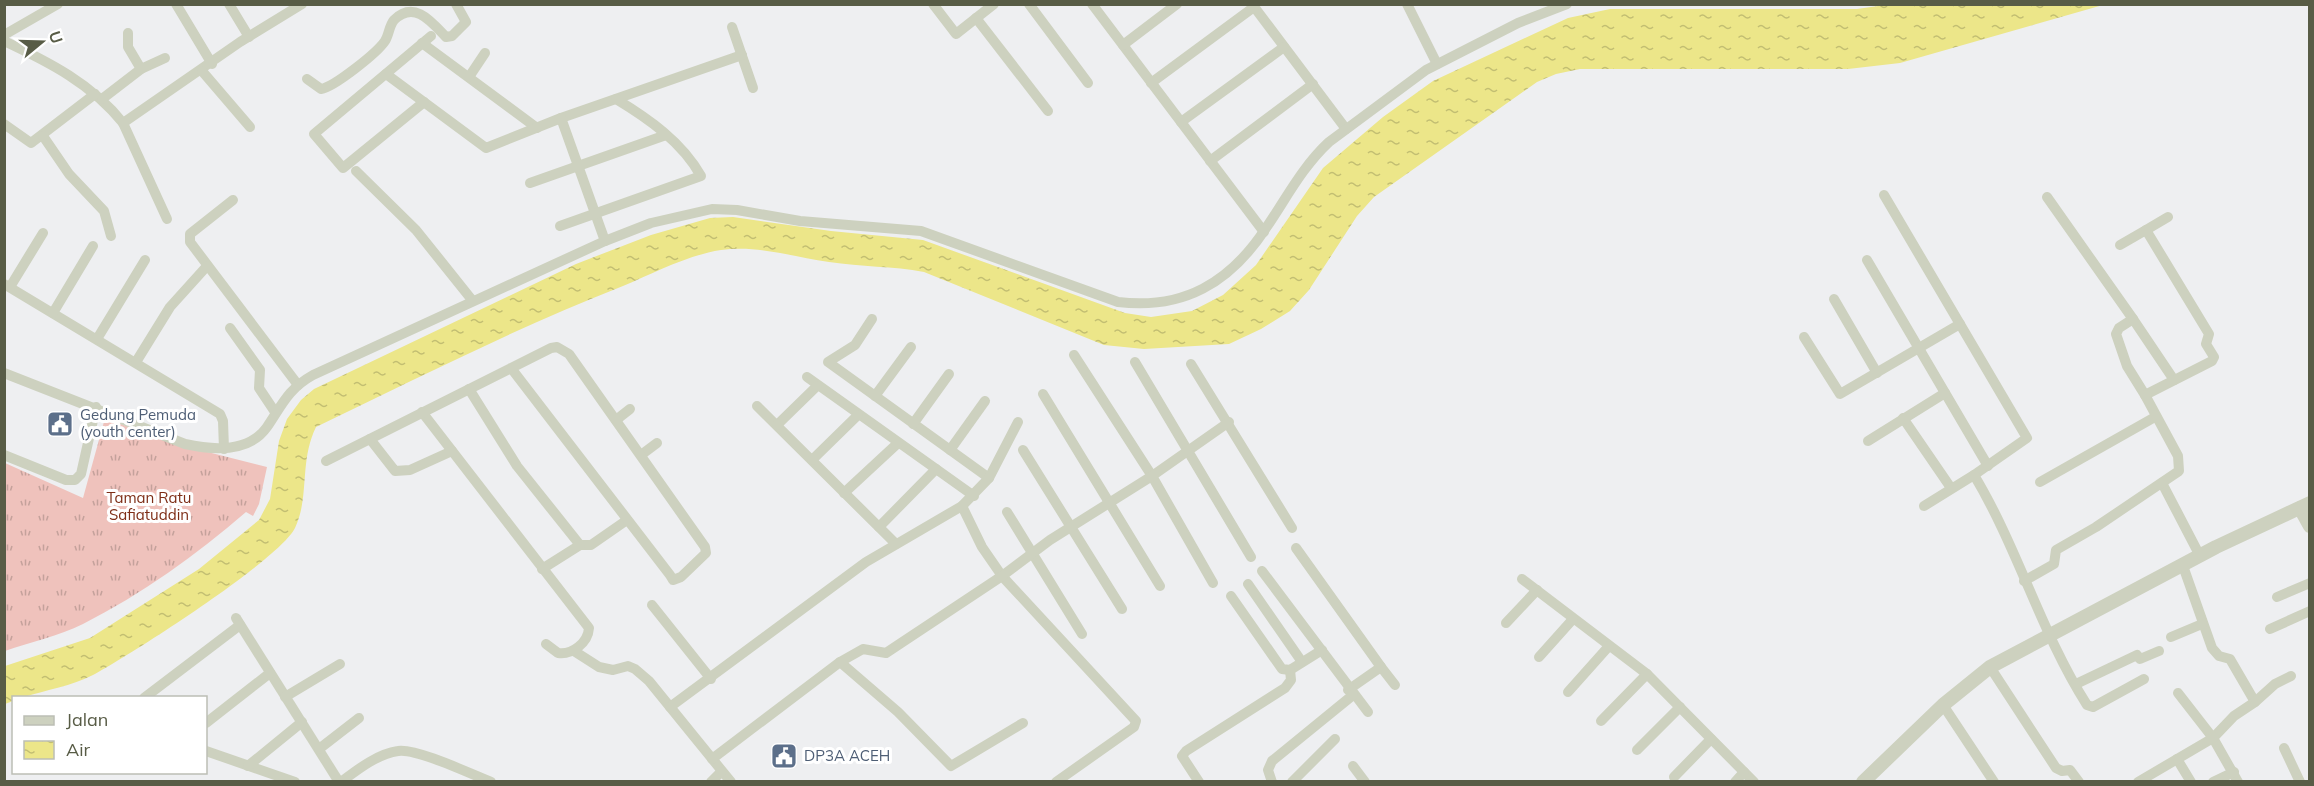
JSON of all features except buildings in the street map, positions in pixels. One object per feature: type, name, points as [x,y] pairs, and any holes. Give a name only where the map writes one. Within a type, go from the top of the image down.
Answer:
[{"type":"street","points":[[4,35],[58,4]]},
{"type":"street","points":[[176,4],[207,67],[250,127]]},
{"type":"street","points":[[229,4],[249,37]]},
{"type":"street","points":[[307,79],[321,89],[335,82],[382,45],[394,20],[406,10],[412,9],[424,14],[446,37],[452,36],[466,22],[456,4]]},
{"type":"street","points":[[933,4],[956,34],[994,4]]},
{"type":"street","points":[[1029,4],[1088,83]]},
{"type":"street","points":[[1123,45],[1177,4]]},
{"type":"street","points":[[4,373],[96,407],[185,444],[224,449],[251,441],[260,434],[274,412],[298,385],[472,300],[605,241],[651,223],[712,209],[737,210],[800,221],[921,231],[1097,295],[1142,305],[1185,299],[1208,286],[1240,260],[1264,232],[1317,153],[1346,129],[1437,64],[1518,23],[1567,4]]},
{"type":"street","points":[[123,123],[300,5]]},
{"type":"street","points":[[1095,5],[1264,232]]},
{"type":"street","points":[[1151,83],[1253,6],[1346,129]]},
{"type":"street","points":[[1412,6],[1437,64]]},
{"type":"street","points":[[976,18],[1048,111]]},
{"type":"street","points":[[732,27],[753,88]]},
{"type":"street","points":[[128,33],[130,54],[141,69]]},
{"type":"street","points":[[424,102],[343,168],[314,134],[427,39],[468,77],[537,128]]},
{"type":"street","points":[[4,41],[56,66],[99,97],[123,123],[167,219]]},
{"type":"street","points":[[1181,123],[1284,46]]},
{"type":"street","points":[[468,77],[485,53]]},
{"type":"street","points":[[386,74],[486,148],[561,118],[742,55]]},
{"type":"street","points":[[4,124],[31,143],[141,69],[165,58]]},
{"type":"street","points":[[1210,161],[1313,84]]},
{"type":"street","points":[[560,226],[701,176],[693,163],[666,135],[650,121],[616,99]]},
{"type":"street","points":[[561,118],[605,241]]},
{"type":"street","points":[[530,183],[666,135]]},
{"type":"street","points":[[43,136],[69,174],[104,211],[111,236]]},
{"type":"street","points":[[356,171],[416,230],[472,300]]},
{"type":"street","points":[[1884,195],[2026,438],[1988,466],[1924,506]]},
{"type":"street","points":[[2047,197],[2174,380]]},
{"type":"street","points":[[233,200],[190,234],[190,242],[298,385]]},
{"type":"street","points":[[2120,245],[2168,216]]},
{"type":"street","points":[[2145,395],[2212,361],[2214,357],[2206,344],[2209,334],[2146,230]]},
{"type":"street","points":[[43,233],[7,286],[219,414],[223,421],[224,449]]},
{"type":"street","points":[[53,313],[93,246]]},
{"type":"street","points":[[97,339],[145,260]]},
{"type":"street","points":[[1867,260],[1988,466]]},
{"type":"street","points":[[136,362],[170,307],[207,266]]},
{"type":"street","points":[[1834,299],[1877,373]]},
{"type":"street","points":[[872,319],[855,345],[828,362],[988,478]]},
{"type":"street","points":[[2024,581],[2054,564],[2056,550],[2177,473],[2180,462],[2127,366],[2116,334],[2119,328],[2133,319]]},
{"type":"street","points":[[1804,337],[1840,394],[1960,324]]},
{"type":"street","points":[[230,328],[260,370],[259,388],[274,412]]},
{"type":"street","points":[[875,396],[911,347]]},
{"type":"street","points":[[326,461],[422,412],[551,348],[562,349],[616,420],[702,541],[706,553],[681,577],[673,580],[511,368]]},
{"type":"street","points":[[1074,355],[1152,476],[1213,583]]},
{"type":"street","points":[[1135,362],[1251,557]]},
{"type":"street","points":[[1191,364],[1229,422],[1292,528]]},
{"type":"street","points":[[913,424],[949,374]]},
{"type":"street","points":[[807,377],[974,495]]},
{"type":"street","points":[[777,425],[817,386]]},
{"type":"street","points":[[469,389],[517,466],[580,545]]},
{"type":"street","points":[[1868,441],[1945,393]]},
{"type":"street","points":[[1043,394],[1111,501],[1160,586]]},
{"type":"street","points":[[950,450],[985,401]]},
{"type":"street","points":[[757,406],[896,544]]},
{"type":"street","points":[[4,455],[66,480],[75,480],[81,474],[96,407]]},
{"type":"street","points":[[616,420],[630,409]]},
{"type":"street","points":[[422,412],[589,628],[587,637],[574,651]]},
{"type":"street","points":[[812,460],[858,415]]},
{"type":"street","points":[[2040,482],[2156,417]]},
{"type":"street","points":[[1903,418],[1951,488]]},
{"type":"street","points":[[670,706],[711,679],[866,562],[962,506],[988,478],[1017,422]]},
{"type":"street","points":[[712,759],[840,662],[863,649],[886,653],[1002,576],[1071,526],[1152,476],[1229,422]]},
{"type":"street","points":[[370,439],[395,471],[410,470],[452,451]]},
{"type":"street","points":[[641,455],[657,443]]},
{"type":"street","points":[[844,493],[898,443]]},
{"type":"street","points":[[1023,450],[1122,609]]},
{"type":"street","points":[[879,527],[936,469]]},
{"type":"street","points":[[1974,475],[1994,510],[2024,581],[2087,705],[2093,706],[2144,679]]},
{"type":"street","points":[[2162,483],[2200,556]]},
{"type":"street","points":[[962,506],[982,547],[1002,576],[1057,638],[1137,721],[1134,727],[1056,782]]},
{"type":"street","points":[[1866,781],[1943,705],[1989,668],[2050,633],[2200,556],[2305,506],[2310,526]]},
{"type":"street","points":[[1007,512],[1082,634]]},
{"type":"street","points":[[542,570],[580,545],[591,545],[627,520]]},
{"type":"street","points":[[1296,548],[1395,686]]},
{"type":"street","points":[[2183,566],[2212,648],[2219,656],[2230,659],[2256,702]]},
{"type":"street","points":[[1262,571],[1368,712]]},
{"type":"street","points":[[1522,579],[1647,674],[1754,782]]},
{"type":"street","points":[[1248,584],[1302,662]]},
{"type":"street","points":[[2277,597],[2310,584]]},
{"type":"street","points":[[1506,623],[1537,590]]},
{"type":"street","points":[[1231,596],[1282,669],[1290,670],[1322,651]]},
{"type":"street","points":[[652,605],[711,679]]},
{"type":"street","points":[[2270,629],[2310,610]]},
{"type":"street","points":[[1539,657],[1573,619]]},
{"type":"street","points":[[146,696],[238,621],[340,782],[387,753],[399,750],[416,753],[491,782]]},
{"type":"street","points":[[2171,637],[2202,624]]},
{"type":"street","points":[[546,644],[558,653],[574,651],[599,667],[613,670],[628,666],[635,669],[649,681],[731,782]]},
{"type":"street","points":[[1568,692],[1610,646]]},
{"type":"street","points":[[2076,684],[2137,655],[2140,659],[2158,651]]},
{"type":"street","points":[[840,662],[898,712],[951,766],[1023,723]]},
{"type":"street","points":[[285,697],[340,664]]},
{"type":"street","points":[[1272,782],[1268,770],[1272,761],[1381,667]]},
{"type":"street","points":[[1989,668],[2056,768],[2061,771],[2070,770],[2079,782]]},
{"type":"street","points":[[1199,782],[1182,756],[1186,751],[1285,688],[1291,680],[1290,670]]},
{"type":"street","points":[[207,722],[270,673]]},
{"type":"street","points":[[1601,721],[1647,674]]},
{"type":"street","points":[[2138,782],[2212,738],[2234,716],[2256,702],[2275,684],[2291,676]]},
{"type":"street","points":[[2178,693],[2212,738],[2236,777],[2213,782]]},
{"type":"street","points":[[1943,705],[1994,782]]},
{"type":"street","points":[[1637,750],[1680,707]]},
{"type":"street","points":[[319,749],[359,718]]},
{"type":"street","points":[[248,766],[302,723]]},
{"type":"street","points":[[1292,782],[1335,739]]},
{"type":"street","points":[[1674,777],[1711,739]]},
{"type":"street","points":[[2284,748],[2300,782]]},
{"type":"street","points":[[207,751],[295,782]]},
{"type":"street","points":[[2176,759],[2191,782]]},
{"type":"street","points":[[1353,766],[1365,782]]},
{"type":"street","points":[[711,782],[721,772]]},
{"type":"street","points":[[1735,782],[1744,772]]},
{"type":"green space","name":"Taman Ratu Safiatuddin","points":[[105,418],[172,443],[267,467],[259,504],[253,516],[246,512],[168,573],[126,600],[83,624],[5,651],[5,463],[83,498]]},
{"type":"water","points":[[1892,4],[2103,5],[1900,63],[1848,69],[1580,69],[1556,74],[1537,82],[1374,197],[1357,216],[1309,290],[1290,311],[1261,329],[1229,344],[1144,349],[1104,345],[924,272],[841,264],[749,249],[721,250],[696,256],[545,318],[316,427],[308,453],[300,516],[295,528],[283,543],[262,562],[202,606],[93,675],[27,696],[12,696],[12,701],[5,704],[5,666],[90,638],[199,569],[259,520],[270,499],[279,441],[287,419],[301,400],[314,389],[576,264],[651,235],[710,218],[733,217],[831,231],[923,240],[1125,313],[1151,317],[1192,311],[1223,295],[1256,265],[1323,168],[1383,117],[1433,81],[1568,18],[1610,9],[1857,9]]},
{"type":"place","name":"Gedung Pemuda (youth center)","points":[[60,424]]},
{"type":"place","name":"DP3A ACEH","points":[[784,756]]}]
